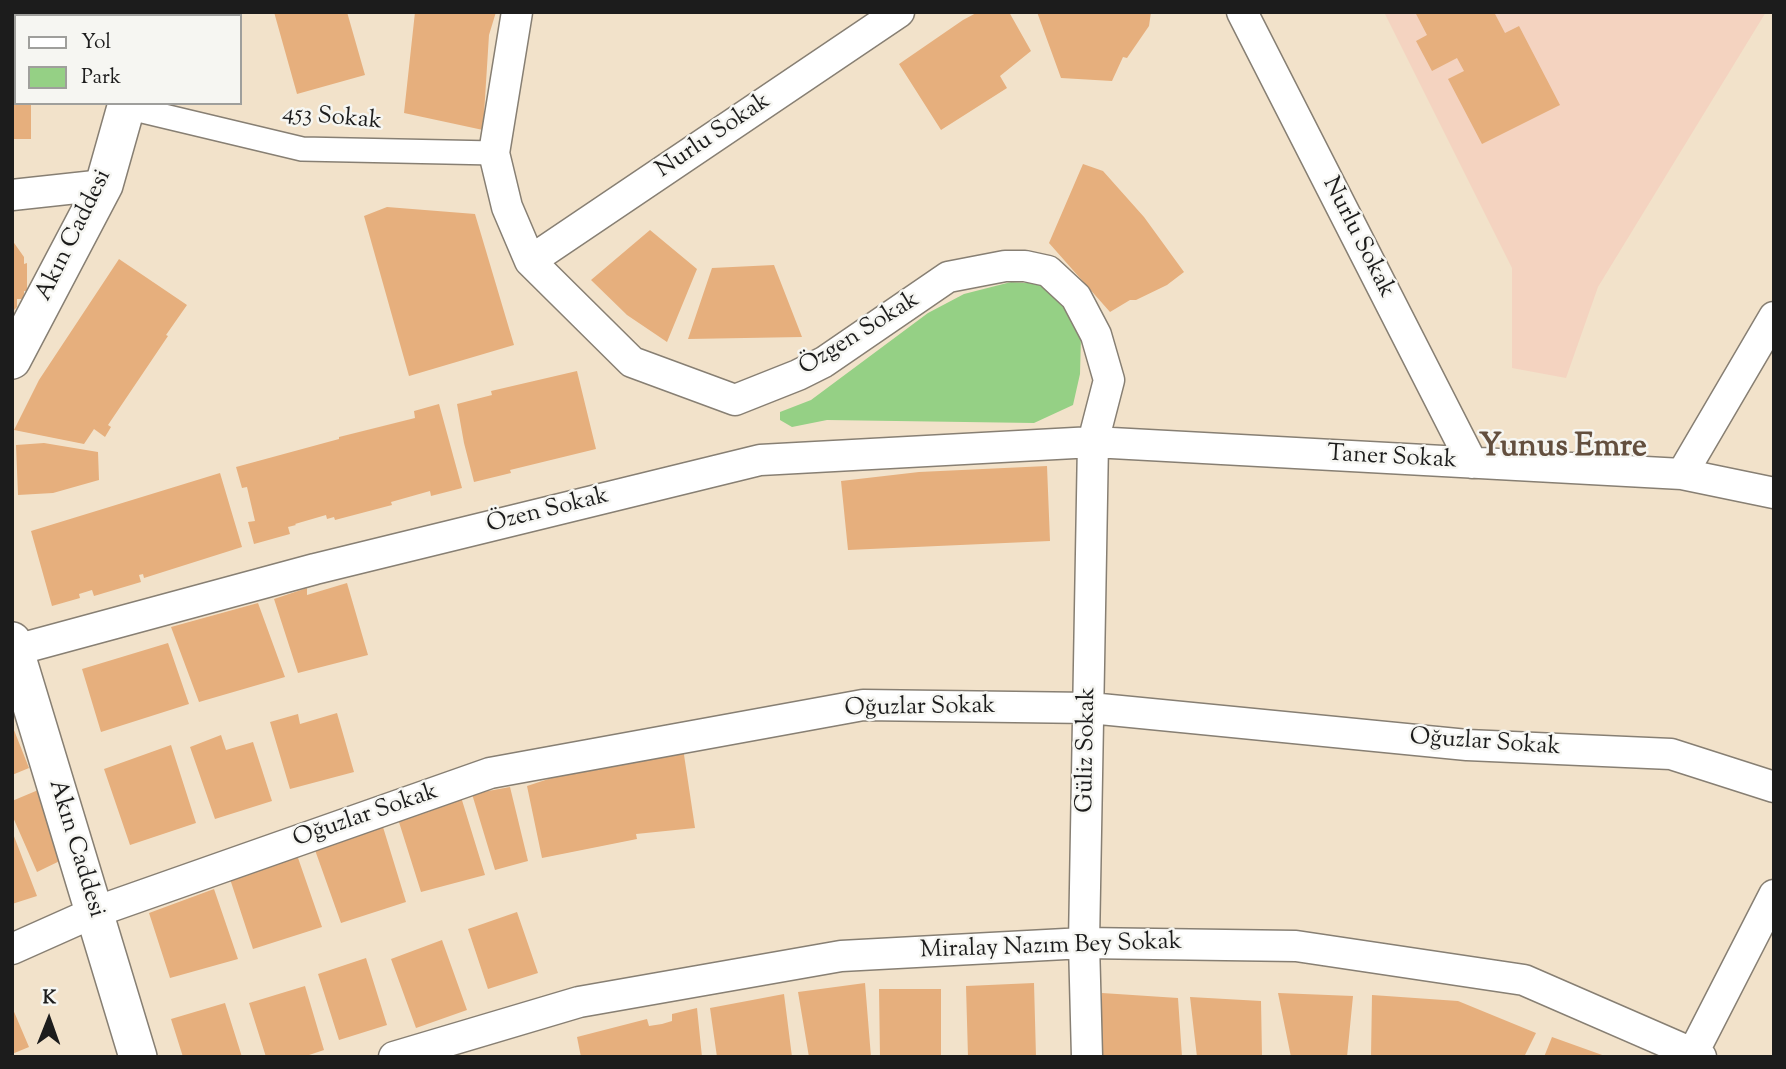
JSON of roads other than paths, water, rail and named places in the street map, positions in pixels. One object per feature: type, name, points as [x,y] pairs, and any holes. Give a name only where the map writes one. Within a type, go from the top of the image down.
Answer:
[{"type":"street","name":"Özgen Sokak","points":[[517,12],[495,153],[507,207],[530,261],[632,362],[735,400],[824,362],[948,277],[1025,265],[1048,271],[1076,297],[1096,335],[1109,380],[1093,442]]},
{"type":"street","name":"Nurlu Sokak","points":[[530,261],[899,12]]},
{"type":"street","name":"Nurlu Sokak","points":[[1242,12],[1472,463]]},
{"type":"street","name":"453 Sokak","points":[[126,105],[302,149],[495,153]]},
{"type":"street","name":"Akın Caddesi","points":[[12,360],[104,185],[126,105]]},
{"type":"street","points":[[12,195],[104,185]]},
{"type":"street","points":[[1682,474],[1774,317]]},
{"type":"street","name":"Taner Sokak","points":[[1093,442],[1682,474],[1774,493]]},
{"type":"street","name":"Özen Sokak","points":[[13,647],[315,569],[760,460],[1093,442]]},
{"type":"street","name":"Güliz Sokak","points":[[1087,1057],[1084,943],[1093,442]]},
{"type":"street","name":"Akın Caddesi","points":[[13,647],[138,1057]]},
{"type":"street","name":"Oğuzlar Sokak","points":[[12,949],[95,912],[490,773],[863,705],[1090,708],[1467,744],[1671,754],[1774,788]]},
{"type":"street","points":[[1695,1055],[1774,895]]},
{"type":"street","name":"Miralay Nazım Bey Sokak","points":[[394,1057],[579,1002],[841,956],[1084,943],[1296,946],[1524,980],[1695,1055]]},
{"type":"district","name":"Yunus Emre","points":[[1563,450]]}]
